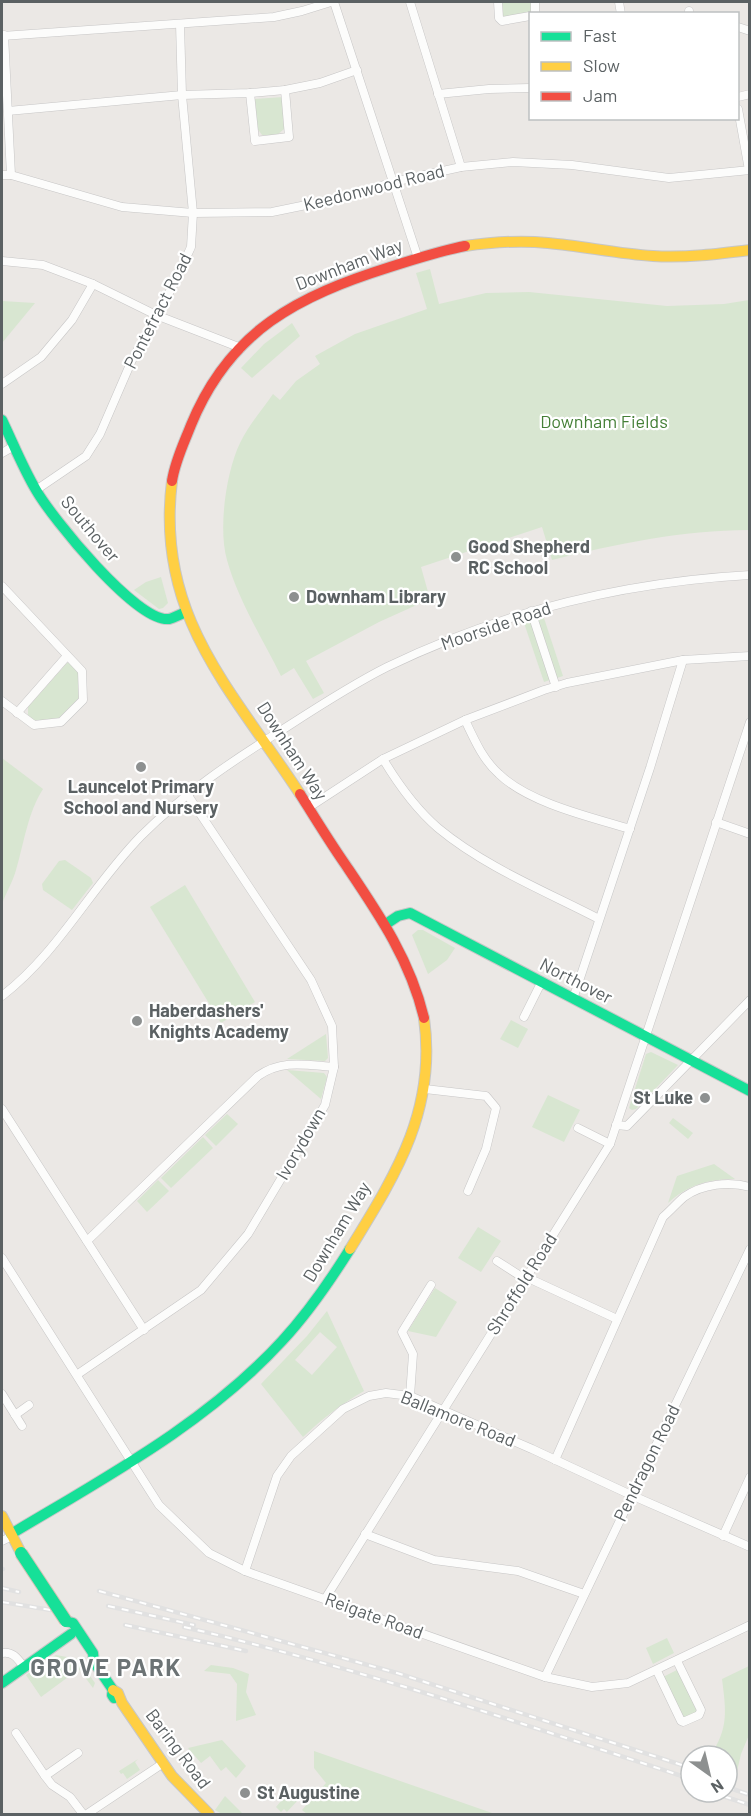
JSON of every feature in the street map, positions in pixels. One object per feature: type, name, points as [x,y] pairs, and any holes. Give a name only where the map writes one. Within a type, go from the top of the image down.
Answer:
[{"type":"street","points":[[12,175],[3,35],[274,17],[332,2],[357,70],[418,258]]},
{"type":"street","points":[[410,2],[461,167]]},
{"type":"street","points":[[498,2],[502,21],[529,16]]},
{"type":"street","name":"Pontefract Road","points":[[36,490],[86,456],[100,434],[122,382],[191,247],[193,213],[182,94],[180,24]]},
{"type":"street","points":[[9,111],[182,94],[285,90],[320,83],[357,70]]},
{"type":"street","points":[[438,94],[529,88]]},
{"type":"street","points":[[250,93],[255,141],[289,137],[285,90]]},
{"type":"street","points":[[739,115],[749,170]]},
{"type":"street","name":"Keedonwood Road","points":[[2,175],[12,175],[122,207],[193,213],[272,212],[350,196],[461,167],[513,162],[548,163],[669,178],[749,170]]},
{"type":"street","name":"Downham Way","points":[[8,1537],[184,1427],[239,1383],[268,1356],[325,1290],[402,1160],[420,1118],[425,1089],[427,1052],[424,1014],[415,982],[386,924],[203,649],[186,612],[174,571],[170,506],[177,460],[205,396],[225,366],[241,348],[273,320],[312,295],[418,258],[482,244],[533,242],[671,257],[750,250]]},
{"type":"street","points":[[2,261],[44,265],[156,315],[241,348]]},
{"type":"street","points":[[2,384],[41,357],[72,320],[93,285]]},
{"type":"street","name":"Southover","points":[[2,420],[36,490],[67,533],[106,577],[148,613],[169,619],[186,612]]},
{"type":"street","points":[[2,453],[14,446]]},
{"type":"street","name":"Moorside Road","points":[[2,996],[46,955],[140,837],[187,794],[324,703],[387,668],[468,632],[531,611],[593,595],[657,584],[750,575]]},
{"type":"street","points":[[2,586],[81,671],[83,700],[61,722],[34,725],[2,701]]},
{"type":"street","points":[[531,611],[556,687]]},
{"type":"street","points":[[17,713],[67,656]]},
{"type":"street","points":[[308,808],[383,759],[465,720],[556,687],[683,660],[750,656]]},
{"type":"street","points":[[573,999],[630,830],[683,660]]},
{"type":"street","points":[[465,720],[484,756],[499,774],[522,791],[571,811],[630,830]]},
{"type":"street","name":"Shroffold Road","points":[[325,1599],[610,1144],[749,723]]},
{"type":"street","points":[[741,751],[750,753]]},
{"type":"street","points":[[383,759],[414,802],[438,827],[479,857],[599,919]]},
{"type":"street","name":"Ivorydown","points":[[78,1374],[201,1290],[248,1234],[325,1105],[334,1066],[332,1026],[310,980],[187,794]]},
{"type":"street","points":[[716,822],[750,834]]},
{"type":"street","name":"Northover","points":[[386,924],[398,916],[410,914],[750,1090]]},
{"type":"street","points":[[524,1017],[541,983]]},
{"type":"street","points":[[616,1125],[627,1126],[750,1000]]},
{"type":"street","points":[[87,1241],[258,1076],[270,1068],[283,1064],[334,1066]]},
{"type":"street","points":[[425,1089],[486,1096],[496,1108],[486,1149],[468,1191]]},
{"type":"street","points":[[2,1109],[144,1330]]},
{"type":"street","points":[[578,1128],[610,1144]]},
{"type":"street","points":[[555,1460],[663,1218],[685,1196],[703,1188],[722,1184],[750,1187]]},
{"type":"street","name":"Pendragon Road","points":[[545,1677],[750,1249]]},
{"type":"street","name":"Reigate Road","points":[[2,1258],[159,1504],[209,1553],[245,1571],[545,1677],[592,1687],[628,1683],[750,1625]]},
{"type":"street","points":[[497,1261],[526,1278],[617,1319]]},
{"type":"street","points":[[410,1396],[413,1354],[402,1332],[431,1285]]},
{"type":"street","name":"Ballamore Road","points":[[245,1571],[277,1476],[291,1456],[328,1421],[356,1401],[386,1393],[410,1396],[750,1547]]},
{"type":"street","points":[[2,1394],[22,1426]]},
{"type":"street","points":[[15,1415],[29,1405]]},
{"type":"street","points":[[723,1536],[750,1477]]},
{"type":"street","name":"Baring Road","points":[[2,1516],[8,1537],[66,1621],[66,1627],[93,1653],[94,1662],[162,1764],[184,1791],[209,1815]]},
{"type":"street","points":[[365,1534],[434,1560],[518,1571],[584,1594]]},
{"type":"street","points":[[2,1683],[75,1634]]},
{"type":"street","points":[[2,1653],[8,1652],[15,1656],[24,1667]]},
{"type":"street","points":[[657,1671],[681,1721],[699,1715],[701,1710],[677,1661]]},
{"type":"street","points":[[16,1733],[52,1785],[70,1797],[82,1815]]},
{"type":"street","points":[[45,1776],[78,1753]]},
{"type":"street","points":[[87,1815],[162,1764]]},
{"type":"green space","points":[[501,2],[532,2],[533,12],[503,17]]},
{"type":"green space","points":[[283,97],[284,129],[277,135],[262,135],[257,128],[255,99]]},
{"type":"green space","name":"Downham Fields","points":[[430,269],[439,304],[486,293],[529,292],[667,306],[724,304],[749,300],[749,530],[699,532],[650,539],[552,560],[542,527],[421,567],[430,599],[379,622],[306,661],[324,693],[313,699],[294,668],[281,676],[244,604],[232,575],[224,547],[223,533],[227,485],[231,469],[243,437],[273,394],[280,400],[296,381],[320,364],[315,356],[355,334],[427,309],[416,273]]},
{"type":"green space","points":[[2,301],[35,303],[2,343]]},
{"type":"green space","points":[[292,323],[300,336],[252,378],[241,368],[264,344]]},
{"type":"green space","points":[[161,577],[168,603],[159,609],[134,590],[146,582]]},
{"type":"green space","points":[[543,615],[563,676],[557,678],[537,617]]},
{"type":"green space","points":[[530,618],[550,680],[544,682],[523,620]]},
{"type":"green space","points":[[67,663],[78,671],[79,698],[59,718],[34,721],[28,715],[28,707]]},
{"type":"green space","points":[[2,758],[43,789],[30,818],[15,874],[2,904]]},
{"type":"green space","points":[[65,860],[91,878],[93,883],[72,910],[43,890],[42,884],[59,861]]},
{"type":"green space","points":[[185,885],[255,1002],[221,1023],[150,907]]},
{"type":"green space","points":[[418,930],[423,930],[455,948],[447,960],[428,974],[412,935]]},
{"type":"green space","points":[[511,1020],[528,1029],[518,1048],[500,1039]]},
{"type":"green space","points":[[326,1034],[328,1058],[325,1061],[287,1059]]},
{"type":"green space","points":[[651,1052],[678,1065],[636,1109],[632,1110],[629,1108],[646,1054]]},
{"type":"green space","points":[[287,1070],[324,1073],[327,1077],[321,1099]]},
{"type":"green space","points":[[548,1095],[580,1110],[564,1142],[532,1127]]},
{"type":"green space","points":[[227,1114],[238,1124],[216,1146],[205,1135]]},
{"type":"green space","points":[[673,1118],[693,1133],[688,1139],[669,1123]]},
{"type":"green space","points":[[203,1137],[213,1148],[171,1188],[161,1178]]},
{"type":"green space","points":[[714,1164],[735,1179],[699,1184],[668,1203],[677,1176]]},
{"type":"green space","points":[[158,1180],[169,1191],[147,1212],[137,1201]]},
{"type":"green space","points":[[478,1227],[501,1241],[481,1272],[458,1258]]},
{"type":"green space","points":[[435,1288],[457,1302],[436,1337],[408,1331]]},
{"type":"green space","points":[[327,1311],[364,1391],[332,1412],[303,1437],[261,1384],[307,1336]],"holes":[[[320,1332],[337,1347],[312,1375],[295,1360]]]},
{"type":"green space","points":[[667,1638],[674,1653],[653,1664],[646,1648]]},
{"type":"green space","points":[[56,1655],[78,1659],[95,1683],[93,1688],[79,1669],[41,1697],[26,1675]]},
{"type":"green space","points":[[211,1665],[233,1668],[249,1674],[246,1692],[256,1715],[236,1721],[237,1684],[230,1674],[204,1671]]},
{"type":"green space","points":[[749,1666],[749,1735],[739,1763],[739,1744],[717,1744],[725,1719],[722,1679]]},
{"type":"green space","points":[[677,1670],[697,1710],[684,1718],[663,1677]]},
{"type":"green space","points":[[222,1740],[246,1766],[236,1778],[226,1767],[221,1771],[210,1756],[201,1763],[188,1748]]},
{"type":"green space","points":[[314,1751],[495,1814],[307,1814],[302,1810],[326,1783],[314,1768]]},
{"type":"green space","points":[[138,1759],[135,1762],[140,1770],[127,1779],[119,1771]]},
{"type":"green space","points":[[290,1793],[300,1798],[287,1812],[284,1809],[281,1812],[276,1807]]},
{"type":"green space","points":[[225,1796],[243,1814],[222,1814],[215,1810]]},
{"type":"railway","points":[[2,1588],[19,1592]]},
{"type":"railway","points":[[99,1591],[397,1673],[679,1764]]},
{"type":"railway","points":[[2,1602],[51,1610]]},
{"type":"railway","points":[[108,1606],[194,1625]]},
{"type":"railway","points":[[125,1625],[246,1651]]},
{"type":"railway","points":[[184,1627],[376,1678],[679,1775]]},
{"type":"railway","points":[[739,1791],[750,1795]]},
{"type":"railway","points":[[739,1801],[750,1805]]},
{"type":"traffic: fast","points":[[2,420],[22,464],[45,504],[96,566],[137,604],[155,616],[169,619],[186,612]]},
{"type":"traffic: fast","points":[[386,924],[398,916],[410,913],[750,1091]]},
{"type":"traffic: fast","points":[[11,1534],[119,1470],[221,1398],[253,1370],[292,1330],[350,1249]]},
{"type":"traffic: fast","points":[[21,1553],[66,1621]]},
{"type":"traffic: fast","points":[[66,1621],[73,1623],[93,1653],[94,1662],[113,1690],[114,1698]]},
{"type":"traffic: fast","points":[[2,1683],[71,1634]]},
{"type":"traffic: slow","points":[[465,246],[486,243],[538,242],[653,256],[702,255],[750,250]]},
{"type":"traffic: slow","points":[[172,481],[170,529],[175,572],[187,612],[204,649],[225,685],[300,794]]},
{"type":"traffic: slow","points":[[350,1249],[397,1167],[418,1112],[424,1082],[426,1051],[424,1018]]},
{"type":"traffic: slow","points":[[2,1516],[21,1553]]},
{"type":"traffic: slow","points":[[113,1690],[118,1693],[122,1703],[172,1776],[209,1814]]},
{"type":"traffic: jam","points":[[172,481],[183,445],[207,392],[226,364],[247,341],[271,321],[297,305],[357,278],[418,258],[465,246]]},
{"type":"traffic: jam","points":[[300,794],[392,937],[418,996],[424,1018]]},
{"type":"place","name":"Good Shepherd RC School","points":[[456,557]]},
{"type":"place","name":"Downham Library","points":[[294,597]]},
{"type":"place","name":"Launcelot Primary School and Nursery","points":[[141,767]]},
{"type":"place","name":"Haberdashers' Knights Academy","points":[[137,1021]]},
{"type":"place","name":"St Luke","points":[[705,1098]]},
{"type":"place","name":"St Augustine","points":[[245,1793]]},
{"type":"district","name":"GROVE PARK","points":[[106,1668]]}]
